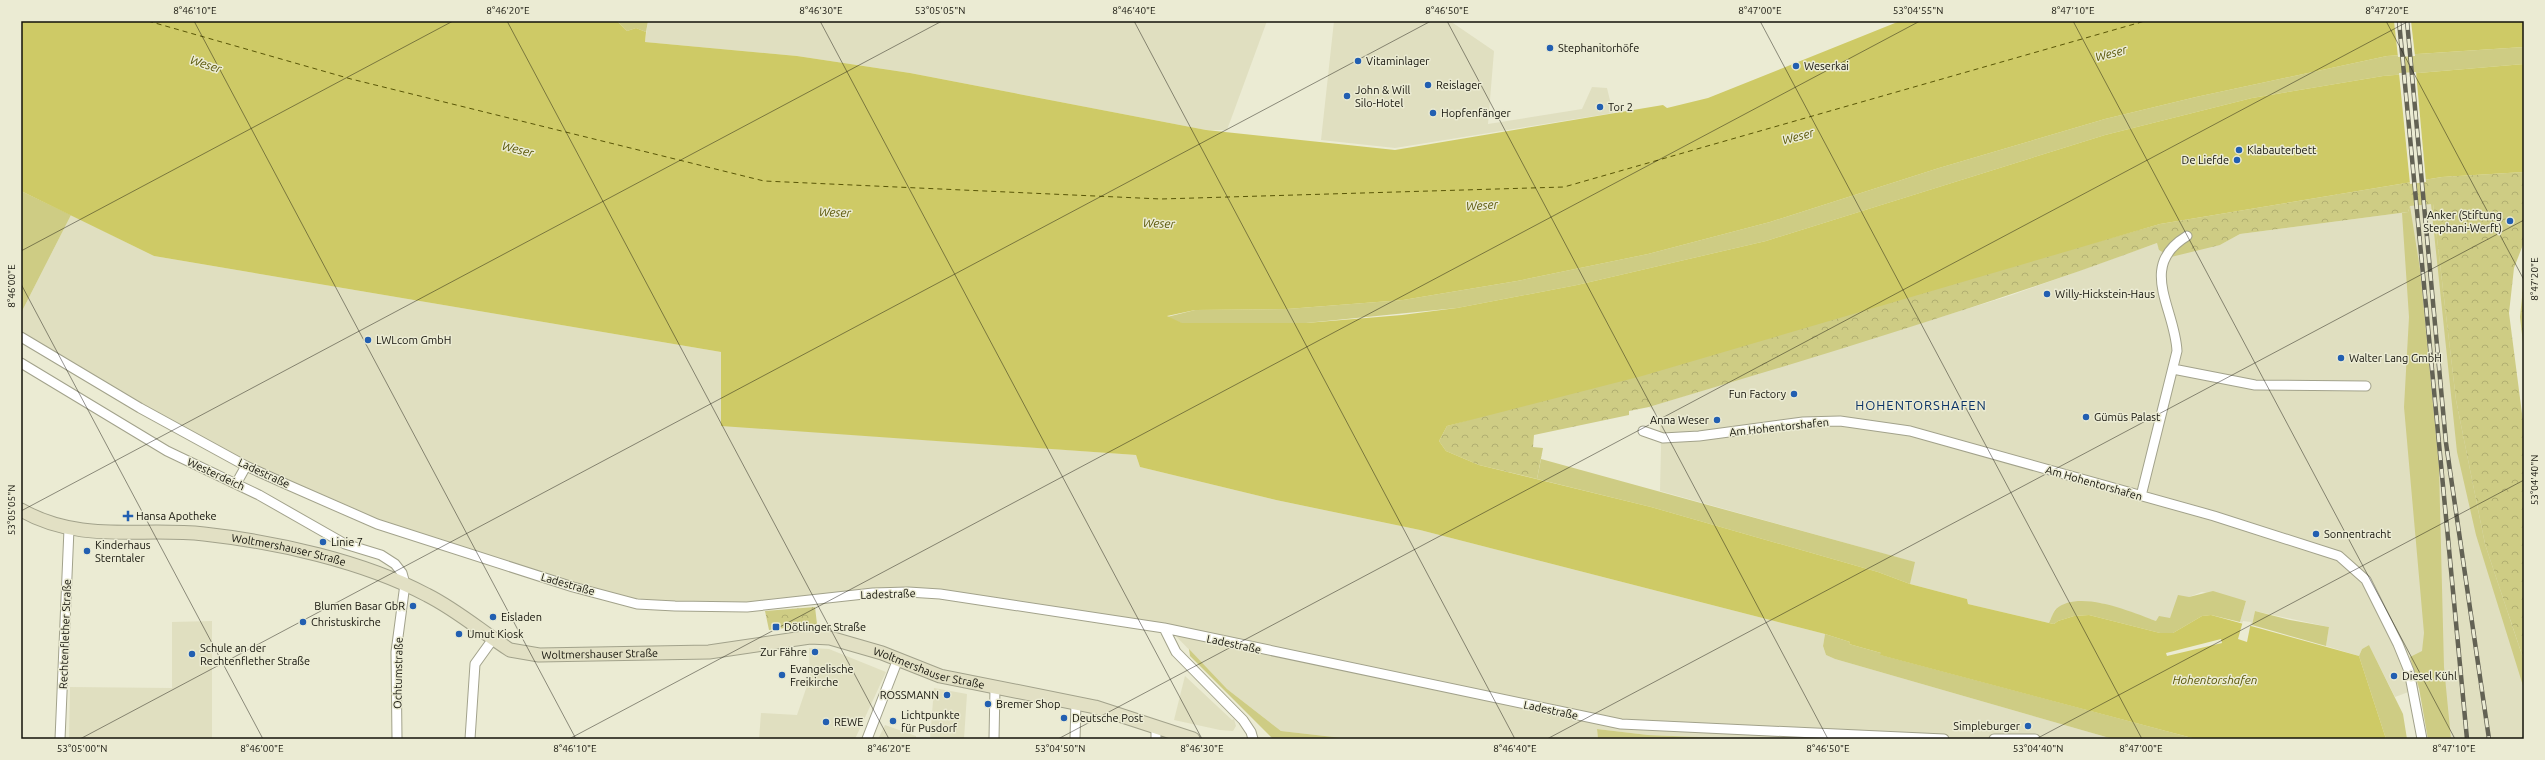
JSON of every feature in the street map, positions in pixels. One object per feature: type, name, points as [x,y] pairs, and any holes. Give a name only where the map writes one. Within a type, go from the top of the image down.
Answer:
[{"type":"street","points":[[2141,496],[2177,351],[2176,338],[2163,292],[2160,273],[2166,254],[2187,236]]},
{"type":"street","name":"Ladestraße","points":[[21,337],[140,408],[246,466],[377,524],[574,587],[637,604],[747,607],[908,592],[940,594],[1164,628],[1621,724],[1944,739]]},
{"type":"street","name":"Westerdeich","points":[[21,363],[155,444],[236,484],[345,544],[385,558],[395,564],[402,573],[405,584]]},
{"type":"street","points":[[2173,369],[2255,385],[2366,386]]},
{"type":"street","name":"Am Hohentorshafen","points":[[1643,432],[1663,438],[1699,436],[1803,422],[1840,421],[1910,431],[2141,496],[2339,556],[2353,566],[2366,580],[2404,658],[2418,711],[2422,739]]},
{"type":"street","points":[[236,484],[246,466]]},
{"type":"street","name":"Woltmershauser Straße","points":[[21,510],[69,529],[103,533],[203,534],[231,538],[351,563],[405,584],[452,609],[510,650],[539,655],[709,652],[810,637],[830,638],[849,642],[898,659],[940,676],[1076,703],[1116,713],[1156,734],[1192,739]]},
{"type":"street","name":"Rechtenflether Straße","points":[[60,739],[69,529]]},
{"type":"street","name":"Ochtumstraße","points":[[397,739],[396,652],[405,584]]},
{"type":"street","points":[[1164,628],[1176,652],[1243,720],[1251,732],[1253,739]]},
{"type":"street","points":[[470,739],[475,664],[493,639]]},
{"type":"street","points":[[867,739],[898,659]]},
{"type":"street","points":[[994,739],[995,688]]},
{"type":"street","points":[[1075,739],[1076,703]]},
{"type":"street","points":[[1994,739],[2035,739]]},
{"type":"shaded area","points":[[648,21],[1267,21],[1227,130],[1206,130],[910,73],[797,56],[645,42]]},
{"type":"shaded area","points":[[1334,21],[1450,21],[1494,51],[1488,124],[1582,109],[1592,87],[1607,88],[1613,113],[1395,148],[1321,140]]},
{"type":"shaded area","points":[[2433,204],[2485,544],[2524,487],[2508,616],[2524,661],[2524,739],[2428,739],[2419,688],[2395,697],[2369,645],[2362,649],[2359,656],[2326,646],[2329,627],[2255,611],[2252,625],[2240,622],[2246,601],[2202,592],[2189,597],[2170,618],[2156,621],[2101,603],[2055,609],[2049,623],[1968,604],[1967,599],[1910,584],[1914,562],[1660,491],[1661,448],[1659,416],[1649,407],[2012,295],[2157,243],[2220,245],[2240,234],[2408,212],[2410,206]]},
{"type":"shaded area","points":[[71,215],[154,256],[721,352],[721,425],[1136,455],[1140,467],[1276,500],[1420,530],[1825,634],[1823,646],[1826,655],[1835,659],[2113,739],[1748,739],[1648,735],[1597,729],[1598,739],[1351,739],[1281,731],[1227,689],[1173,633],[1020,607],[908,594],[815,602],[636,605],[375,527],[243,467],[136,412],[21,342],[21,313]]},
{"type":"shaded area","name":"Schule an der Rechtenflether Straße","points":[[212,621],[212,739],[69,739],[70,687],[172,688],[172,622]]},
{"type":"shaded area","points":[[809,648],[829,649],[886,672],[855,739],[759,739],[761,713],[797,715],[810,677]]},
{"type":"shaded area","points":[[1185,676],[1232,720],[1234,719],[1236,726],[1233,731],[1220,730],[1174,720]]},
{"type":"shaded area","points":[[934,688],[967,694],[964,739],[930,739]]},
{"type":"shaded area","points":[[885,725],[916,736],[916,739],[878,739]]},
{"type":"green space","points":[[617,21],[648,21],[646,32],[636,28],[627,31]]},
{"type":"green space","points":[[2524,47],[2524,64],[2383,76],[2252,98],[2105,135],[1766,241],[1577,285],[1457,308],[1306,323],[1181,323],[1167,317],[1195,310],[1287,309],[1403,300],[1517,281],[1648,254],[1770,222],[1939,168],[2105,119],[2196,97],[2387,56]]},
{"type":"green space","points":[[2524,172],[2524,242],[2514,268],[2509,313],[2524,429],[2524,661],[2485,544],[2456,400],[2433,204],[2410,206],[2408,212],[2240,234],[2220,245],[2171,257],[2159,250],[2157,243],[1968,309],[1777,369],[1649,407],[1629,411],[1629,415],[1534,435],[1533,447],[1543,448],[1537,479],[1479,465],[1446,451],[1439,441],[1447,426],[2160,224],[2442,177]]},
{"type":"green space","points":[[21,191],[71,215],[21,313]]},
{"type":"green space","points":[[2431,204],[2433,204],[2456,400],[2485,544],[2524,661],[2524,689],[2476,535],[2457,452]]},
{"type":"green space","points":[[2410,206],[2420,269],[2439,467],[2444,667],[2451,739],[2428,739],[2419,688],[2410,657],[2422,651],[2424,633],[2404,407],[2409,317],[2402,213],[2408,212]]},
{"type":"green space","points":[[2524,278],[2524,352],[2520,317]]},
{"type":"green space","points":[[1541,459],[1915,562],[1910,584],[1878,572],[1651,507],[1537,479]]},
{"type":"green space","points":[[2213,591],[2246,601],[2240,622],[2211,615],[2202,616],[2173,633],[2160,633],[2089,615],[2074,616],[2058,621],[2054,624],[2049,623],[2056,609],[2066,603],[2078,601],[2105,604],[2156,621],[2159,616],[2170,618],[2178,595],[2189,597]]},
{"type":"green space","points":[[815,607],[817,624],[769,630],[765,611]]},
{"type":"green space","points":[[2255,611],[2290,620],[2329,627],[2326,646],[2252,625]]},
{"type":"green space","points":[[1825,634],[1850,642],[1849,644],[1881,653],[1881,655],[2196,739],[2113,739],[1835,659],[1826,655],[1823,646]]},
{"type":"green space","points":[[2369,645],[2403,714],[2407,739],[2386,739],[2359,656],[2362,649]]},
{"type":"green space","points":[[1189,649],[1227,689],[1281,731],[1351,739],[1273,739],[1190,656]]},
{"type":"green space","points":[[1597,729],[1648,735],[1748,739],[1598,739]]},
{"type":"water","points":[[21,21],[617,21],[627,31],[636,28],[646,32],[645,42],[797,56],[910,73],[1206,130],[1395,150],[1663,105],[1667,108],[1708,98],[1900,21],[2524,21],[2524,47],[2387,56],[2196,97],[2105,119],[1939,168],[1770,222],[1648,254],[1517,281],[1403,300],[1287,309],[1195,310],[1167,316],[1182,323],[1306,323],[1402,315],[1457,308],[1577,285],[1766,241],[2105,135],[2252,98],[2383,76],[2524,64],[2524,172],[2442,177],[2160,224],[1642,376],[1447,426],[1439,441],[1446,451],[1479,465],[1651,507],[1878,572],[1910,584],[1967,599],[1968,604],[2049,623],[2054,624],[2058,621],[2074,616],[2089,615],[2160,633],[2173,633],[2202,616],[2211,615],[2359,656],[2386,739],[2196,739],[1880,655],[1881,653],[1849,644],[1850,642],[1825,634],[1420,530],[1276,500],[1140,467],[1136,455],[721,426],[721,352],[154,256],[21,191]]},
{"type":"pier","points":[[2394,21],[2411,21],[2415,56],[2398,57]]},
{"type":"pier","points":[[2416,72],[2426,182],[2410,184],[2399,73]]},
{"type":"pier","points":[[2243,621],[2251,622],[2247,642],[2238,639]]},
{"type":"pier","points":[[2221,639],[2222,643],[2167,656],[2166,653]]},
{"type":"ferry route","points":[[148,21],[351,79],[764,181],[1161,199],[1564,187],[2145,21]]},
{"type":"railway","points":[[2399,21],[2467,739]]},
{"type":"railway","points":[[2407,21],[2446,443],[2489,739]]},
{"type":"place","name":"Stephanitorhöfe","points":[[1550,48]]},
{"type":"place","name":"Vitaminlager","points":[[1358,61]]},
{"type":"place","name":"Weserkai","points":[[1796,66]]},
{"type":"place","name":"Reislager","points":[[1428,85]]},
{"type":"place","name":"John & Will Silo-Hotel","points":[[1347,96]]},
{"type":"place","name":"Tor 2","points":[[1600,107]]},
{"type":"place","name":"Hopfenfänger","points":[[1433,113]]},
{"type":"place","name":"Klabauterbett","points":[[2239,150]]},
{"type":"place","name":"De Liefde","points":[[2237,160]]},
{"type":"place","name":"Anker (Stiftung Stephani-Werft)","points":[[2510,221]]},
{"type":"place","name":"Willy-Hickstein-Haus","points":[[2047,294]]},
{"type":"place","name":"LWLcom GmbH","points":[[368,340]]},
{"type":"place","name":"Walter Lang GmbH","points":[[2341,358]]},
{"type":"place","name":"Fun Factory","points":[[1794,394]]},
{"type":"place","name":"Gümüs Palast","points":[[2086,417]]},
{"type":"place","name":"Anna Weser","points":[[1717,420]]},
{"type":"place","name":"Hansa Apotheke","points":[[128,516]]},
{"type":"place","name":"Sonnentracht","points":[[2316,534]]},
{"type":"place","name":"Linie 7","points":[[323,542]]},
{"type":"place","name":"Kinderhaus Sterntaler","points":[[87,551]]},
{"type":"place","name":"Blumen Basar GbR","points":[[413,606]]},
{"type":"place","name":"Eisladen","points":[[493,617]]},
{"type":"place","name":"Christuskirche","points":[[303,622]]},
{"type":"place","name":"Dötlinger Straße","points":[[776,627]]},
{"type":"place","name":"Umut Kiosk","points":[[459,634]]},
{"type":"place","name":"Zur Fähre","points":[[815,652]]},
{"type":"place","name":"Schule an der Rechtenflether Straße","points":[[192,654]]},
{"type":"place","name":"Evangelische Freikirche","points":[[782,675]]},
{"type":"place","name":"Diesel Kühl","points":[[2394,676]]},
{"type":"place","name":"ROSSMANN","points":[[947,695]]},
{"type":"place","name":"Bremer Shop","points":[[988,704]]},
{"type":"place","name":"Deutsche Post","points":[[1064,718]]},
{"type":"place","name":"Lichtpunkte für Pusdorf","points":[[893,721]]},
{"type":"place","name":"REWE","points":[[826,722]]},
{"type":"place","name":"Simpleburger","points":[[2028,726]]},
{"type":"district","name":"HOHENTORSHAFEN","points":[[1921,405]]},
{"type":"water label","name":"Weser","points":[[2111,53]]},
{"type":"water label","name":"Weser","points":[[206,64]]},
{"type":"water label","name":"Weser","points":[[1798,136]]},
{"type":"water label","name":"Weser","points":[[518,149]]},
{"type":"water label","name":"Weser","points":[[1482,205]]},
{"type":"water label","name":"Weser","points":[[835,212]]},
{"type":"water label","name":"Weser","points":[[1159,223]]},
{"type":"water label","name":"Hohentorshafen","points":[[2215,679]]}]
